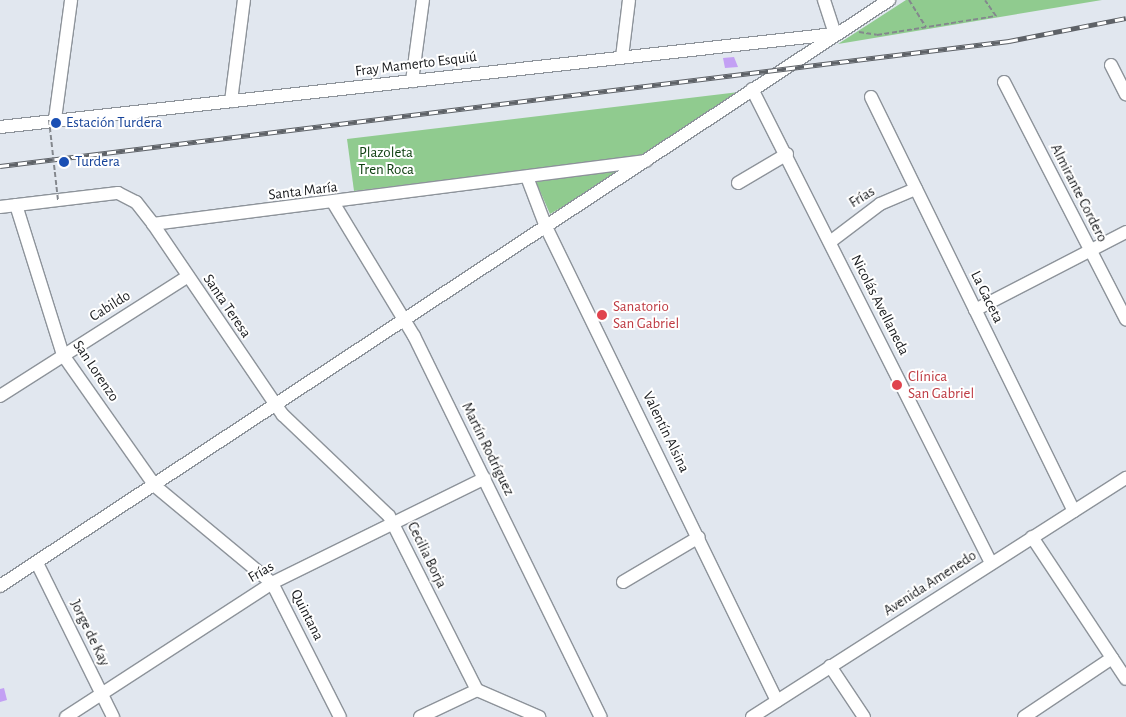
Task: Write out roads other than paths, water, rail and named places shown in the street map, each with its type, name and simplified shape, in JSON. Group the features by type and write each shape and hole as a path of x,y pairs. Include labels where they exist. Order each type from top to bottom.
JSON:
{"street":[{"path":"52,119 71,0"},
{"path":"232,101 244,0"},
{"path":"412,81 423,0"},
{"path":"622,57 629,0"},
{"path":"824,0 835,34"},
{"path":"0,586 651,160 752,89 889,0"},
{"name":"Fray Mamerto Esquiú","path":"0,127 52,119 232,101 835,34"},
{"path":"1111,65 1126,94"},
{"name":"Almirante Cordero","path":"1004,82 1126,319"},
{"name":"Nicolás Avellaneda","path":"752,89 991,563"},
{"name":"La Gaceta","path":"871,97 1074,511"},
{"path":"738,183 786,154"},
{"name":"Santa María","path":"153,224 334,204 651,160"},
{"name":"Valentín Alsina","path":"527,178 546,228 699,537 777,701"},
{"name":"Frías","path":"830,242 880,204 916,189"},
{"path":"0,207 124,194 153,224"},
{"name":"Martín Rodríguez","path":"334,204 406,320 601,717"},
{"name":"San Lorenzo","path":"16,205 63,355 155,486"},
{"name":"Santa Teresa","path":"153,224 275,406"},
{"path":"975,310 1126,232"},
{"name":"Cabildo","path":"0,396 187,277"},
{"name":"Cecilia Borja","path":"275,406 393,522 476,690"},
{"name":"Frías","path":"66,717 272,584 484,478"},
{"name":"Avenida Amenedo","path":"757,716 830,666 1126,478"},
{"name":"Quintana","path":"155,486 272,584 340,717"},
{"path":"623,582 699,537"},
{"path":"1032,537 1126,679"},
{"name":"Jorge de Kay","path":"37,563 113,717"},
{"path":"1024,717 1112,658"},
{"path":"830,666 864,717"},
{"path":"420,717 476,690 539,717"}],"railway":[{"path":"0,166 1009,41 1126,18"}],"place":[{"name":"Estación Turdera","path":"56,123"},
{"name":"Turdera","path":"64,162"},
{"name":"Sanatorio San Gabriel","path":"602,315"},
{"name":"Clínica San Gabriel","path":"897,385"}],"park label":[{"name":"Plazoleta Tren Roca","path":"386,160"}]}
